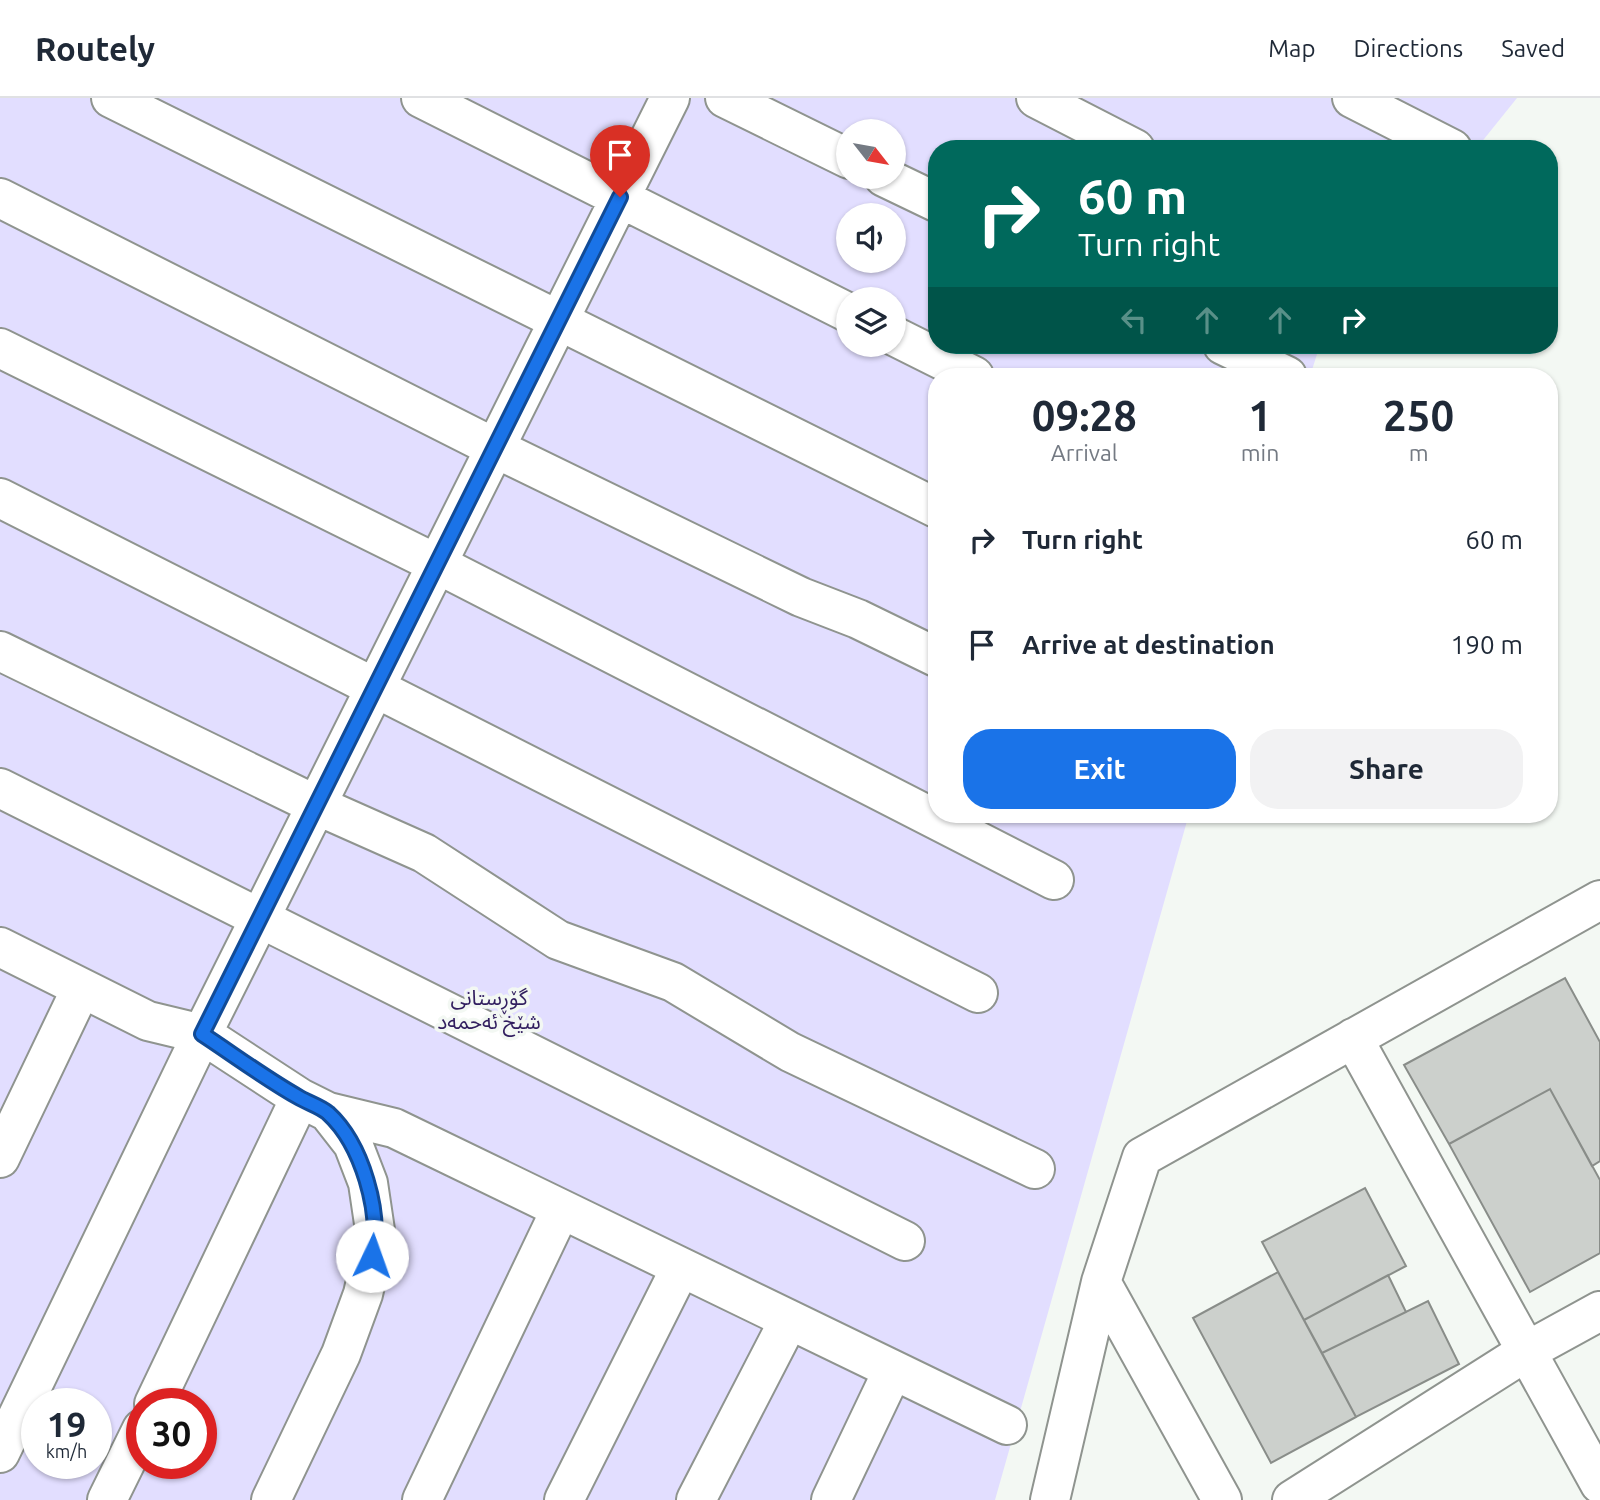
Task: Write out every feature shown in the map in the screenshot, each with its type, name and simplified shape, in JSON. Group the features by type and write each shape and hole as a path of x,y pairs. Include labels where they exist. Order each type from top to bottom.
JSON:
{"street":[{"path":"111,98 928,504"},
{"path":"421,98 836,306"},
{"path":"0,1453 202,1034 670,98"},
{"path":"725,98 836,153"},
{"path":"1036,98 1118,140"},
{"path":"1352,98 1434,140"},
{"path":"906,188 928,198"},
{"path":"0,198 495,447 801,597 858,619 928,653"},
{"path":"906,342 928,353"},
{"path":"0,348 437,564 928,815"},
{"path":"930,354 958,368"},
{"path":"1242,354 1270,368"},
{"path":"0,498 978,993"},
{"path":"0,650 316,805 424,853 558,940 673,982 790,1052 1035,1169"},
{"path":"0,788 905,1241"},
{"path":"943,823 1054,880"},
{"path":"1050,1500 1101,1282 1142,1157 1600,900"},
{"path":"0,947 148,1021 202,1034 314,1105 352,1144 368,1183 376,1237 363,1294 341,1354 271,1500"},
{"path":"0,1158 81,989"},
{"path":"1353,1038 1600,1484"},
{"path":"314,1105 394,1128 1007,1425"},
{"path":"163,1388 314,1105"},
{"path":"422,1500 561,1209"},
{"path":"564,1500 681,1267"},
{"path":"1101,1282 1222,1500"},
{"path":"1292,1500 1527,1351 1600,1311"},
{"path":"696,1500 789,1320"},
{"path":"831,1500 893,1370"},
{"path":"107,1500 126,1461"}],"green space":[{"name":"گۆڕستانی شێخ ئەحمەد","path":"0,98 1517,98 1483,140 928,140 928,354 1317,354 1313,368 928,368 928,823 1186,823 995,1500 0,1500"}],"building":[{"path":"1565,978 1600,1042 1600,1161 1592,1166 1550,1089 1449,1144 1404,1065"},
{"path":"1550,1089 1600,1180 1600,1253 1530,1292 1449,1144"},
{"path":"1365,1188 1406,1266 1304,1320 1262,1242"},
{"path":"1278,1272 1356,1417 1271,1463 1193,1318"},
{"path":"1388,1275 1406,1312 1322,1353 1304,1320"},
{"path":"1428,1301 1459,1364 1356,1417 1322,1353"}],"route":[{"path":"372,1256 376,1237 368,1183 352,1144 328,1112 300,1098 202,1034 620,197"}]}
